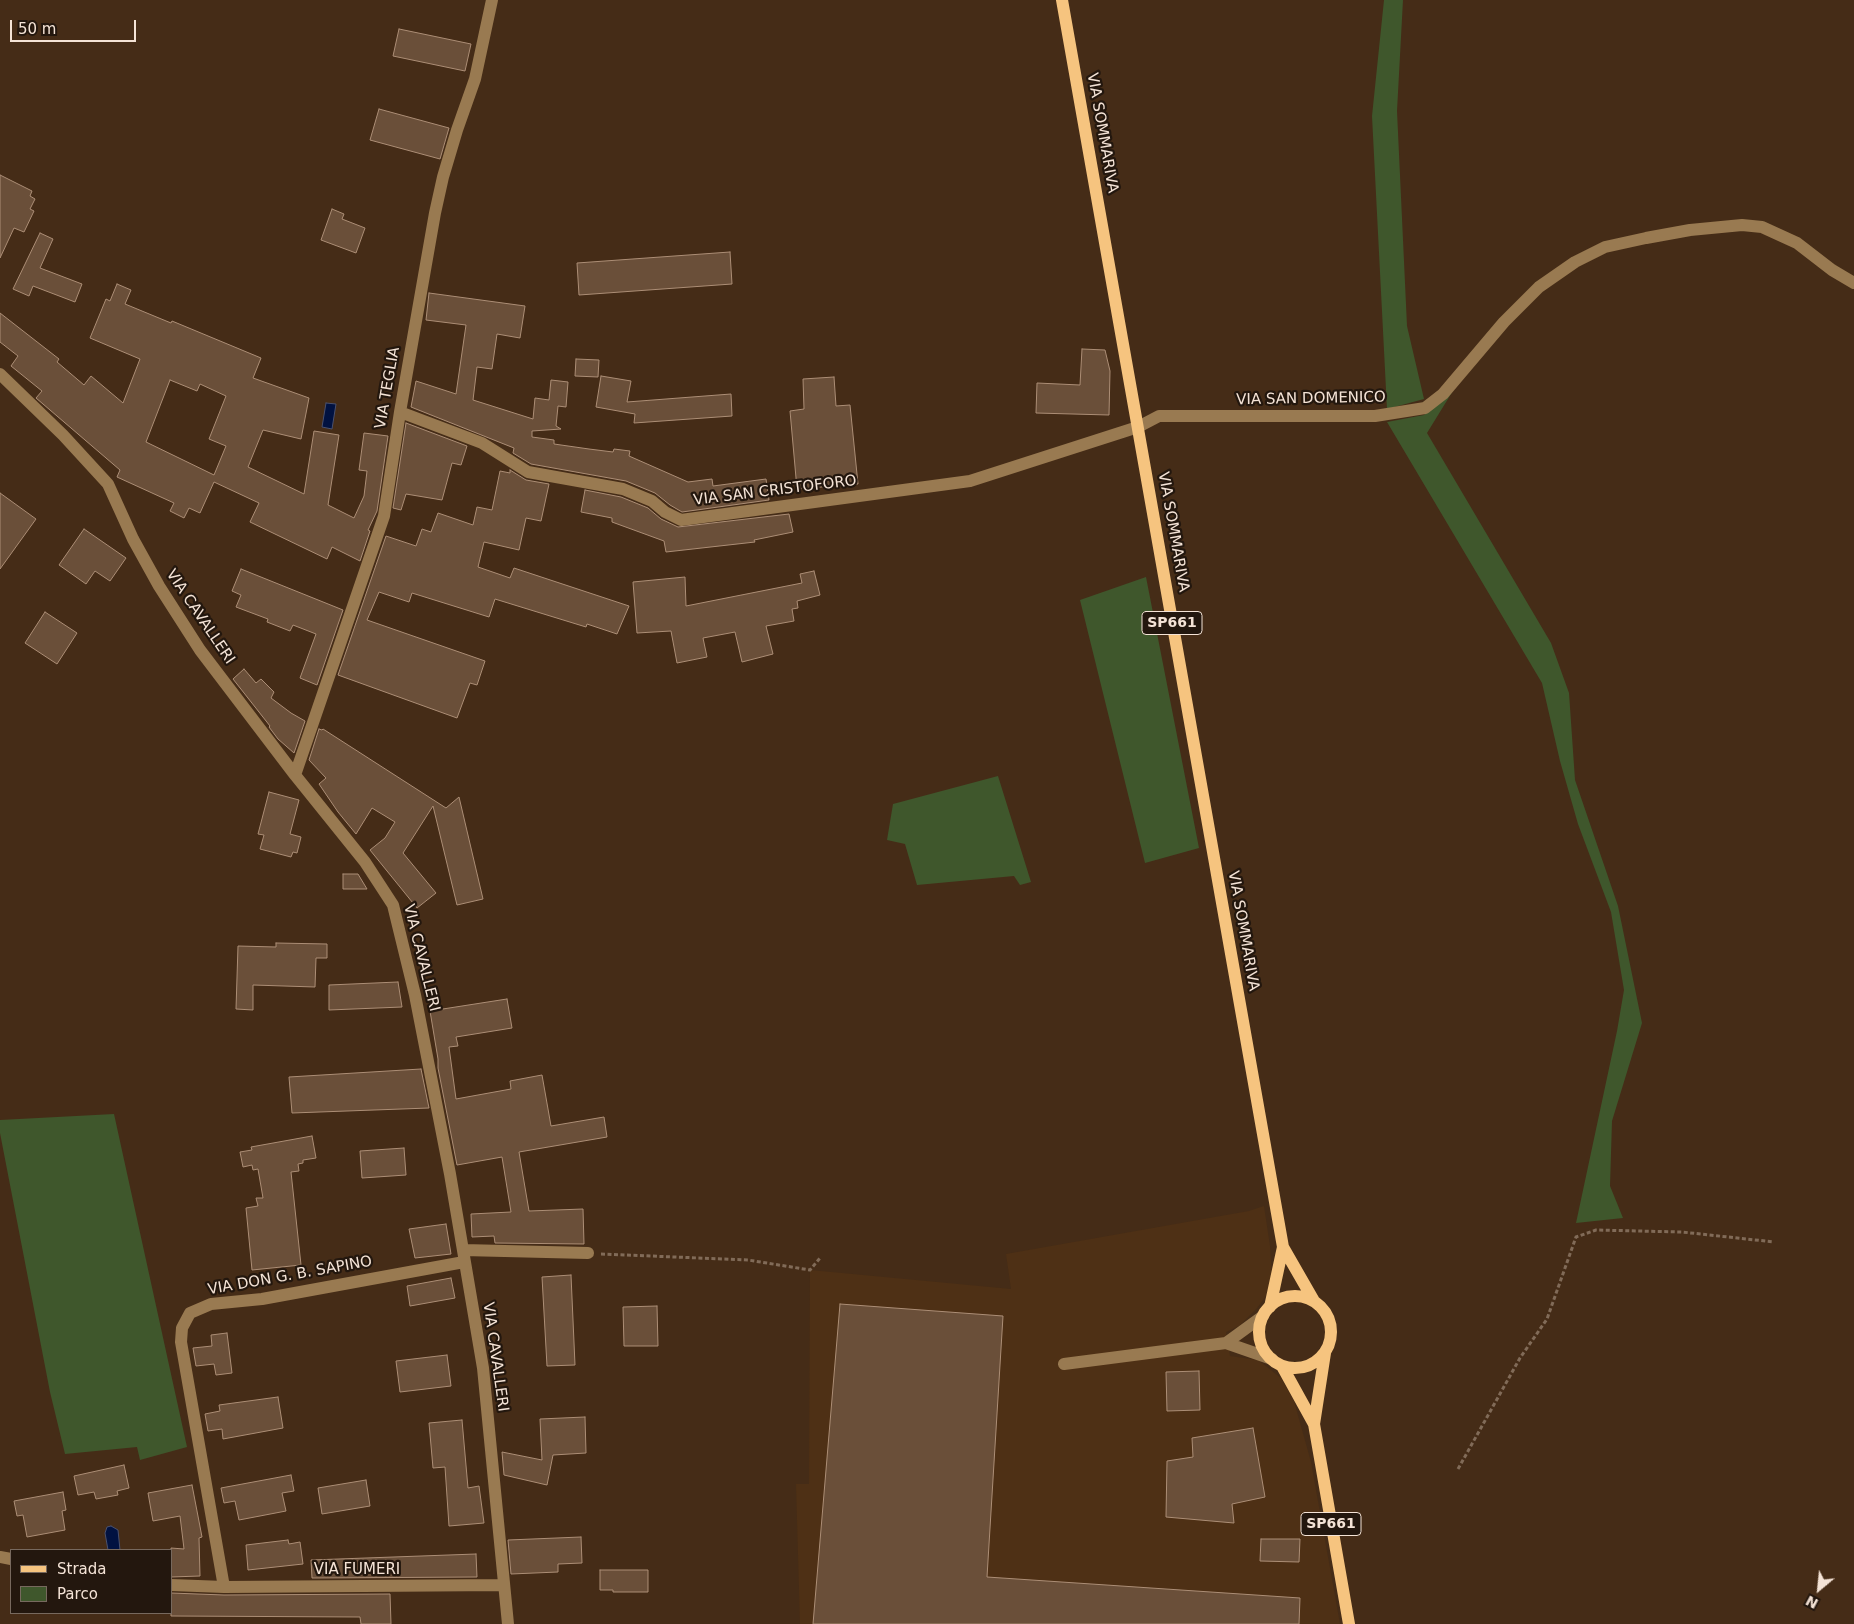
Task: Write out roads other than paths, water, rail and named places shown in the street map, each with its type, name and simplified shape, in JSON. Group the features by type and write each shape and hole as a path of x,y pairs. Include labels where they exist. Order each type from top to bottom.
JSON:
{"main road":[{"name":"VIA SOMMARIVA","path":"1062,0 1283,1247 1314,1301"},
{"name":"VIA SOMMARIVA","path":"1267,1311 1283,1247"},
{"path":"1291,1296 1303,1297 1314,1301 1323,1309 1329,1319 1330,1342 1324,1353 1316,1361 1306,1366 1294,1368 1277,1362 1264,1350 1260,1339 1260,1327 1267,1311 1280,1300 1291,1296"},
{"name":"SP661","path":"1324,1353 1314,1424 1349,1624"},
{"name":"SP661","path":"1277,1362 1314,1424"}],"street":[{"name":"VIA TEGLIA","path":"295,775 384,516 400,412 443,177 475,80 492,0"},
{"name":"VIA SAN DOMENICO","path":"1138,427 1159,416 1375,416 1425,408 1443,394 1504,322 1539,288 1575,262 1605,247 1646,238 1690,230 1742,225 1762,228 1797,242 1832,270 1854,283"},
{"name":"VIA CAVALLERI","path":"0,375 63,435 108,484 133,539 159,586 200,650 295,775 365,862 393,905 415,995 483,1368 504,1585"},
{"name":"VIA SAN CRISTOFORO","path":"400,412 482,443 528,472 623,489 652,501 665,512 681,520 970,481 1138,427"},
{"path":"464,1256 588,1253"},
{"name":"VIA DON G. B. SAPINO","path":"224,1587 181,1342 182,1328 190,1313 212,1304 262,1299 464,1256"},
{"path":"1226,1343 1267,1311"},
{"path":"1064,1364 1226,1343 1277,1362"},
{"name":"VIA FUMERI","path":"172,1585 224,1587 504,1585"},
{"path":"504,1585 508,1624"}]}
